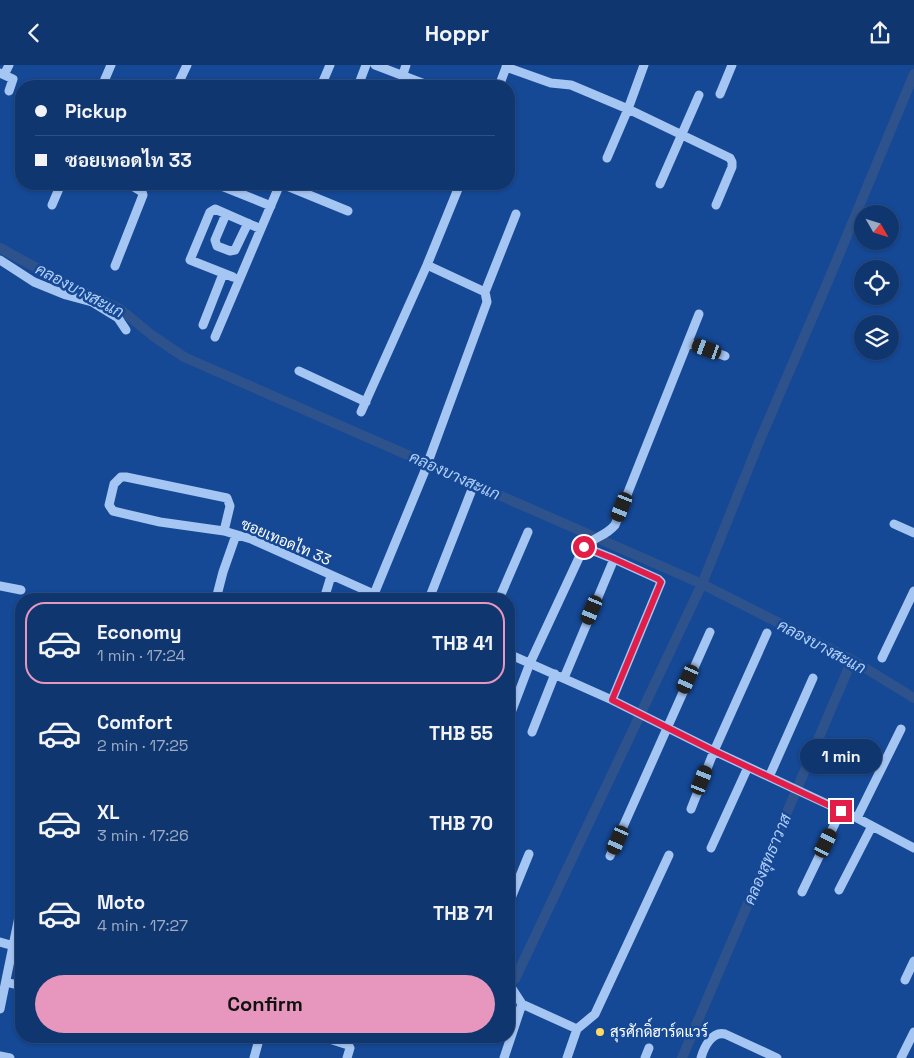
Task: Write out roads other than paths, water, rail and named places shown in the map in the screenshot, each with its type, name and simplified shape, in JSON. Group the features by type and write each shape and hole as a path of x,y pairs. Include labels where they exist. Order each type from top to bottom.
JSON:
{"street":[{"path":"8,65 2,74 13,79 9,91"},
{"path":"105,80 111,65"},
{"path":"180,80 187,65"},
{"path":"324,80 330,65"},
{"path":"360,80 366,65"},
{"path":"375,65 415,80"},
{"path":"401,80 406,65"},
{"path":"607,158 644,65"},
{"path":"720,94 732,65"},
{"path":"501,80 507,66 551,83 571,85 628,109 732,160 732,167 716,205"},
{"path":"660,185 699,95"},
{"path":"52,205 58,190"},
{"path":"116,266 143,195 139,190"},
{"path":"231,190 271,206"},
{"path":"215,337 278,190"},
{"path":"296,190 348,211"},
{"path":"361,412 427,265 458,190"},
{"path":"232,277 191,262 190,259 210,212 215,209 261,229"},
{"path":"226,214 215,240 217,246 230,251 235,250 248,223"},
{"path":"374,593 424,473 487,302 485,292 516,214"},
{"path":"0,260 34,282 66,295 92,302 118,318 126,330"},
{"path":"427,265 485,292"},
{"path":"203,325 223,274"},
{"path":"515,702 530,663 586,545 608,533 615,525 700,314"},
{"path":"689,343 725,356"},
{"path":"299,371 366,402"},
{"name":"ซอยเทอดไท 33","path":"224,531 230,506 228,498 126,477 121,477 114,484 109,505 113,511 160,522 224,531 250,539 367,593"},
{"path":"431,593 471,492"},
{"path":"894,524 914,533"},
{"path":"502,593 528,532"},
{"path":"218,593 236,535"},
{"path":"586,545 661,582 612,700"},
{"path":"532,732 614,559"},
{"path":"326,593 331,576"},
{"path":"0,587 21,590"},
{"path":"882,658 914,591"},
{"path":"610,856 710,632"},
{"path":"691,809 714,751 767,633"},
{"path":"515,657 612,700 714,751 858,818 914,848"},
{"path":"769,777 813,678"},
{"path":"858,818 901,729"},
{"path":"711,848 748,767"},
{"path":"802,892 841,811"},
{"path":"839,890 872,826"},
{"path":"515,888 529,854"},
{"path":"567,1058 577,1029 595,1014 669,855"},
{"path":"0,942 15,946"},
{"path":"0,1009 15,953"},
{"path":"905,980 914,961"},
{"path":"6,982 15,984"},
{"path":"515,993 522,1004 577,1029"},
{"path":"515,1025 522,1004"},
{"path":"901,1058 914,1032"},
{"path":"702,1058 712,1036 720,1033 777,1058"},
{"path":"254,1058 258,1043"},
{"path":"342,1043 348,1045 350,1048 347,1058"},
{"path":"504,1058 509,1043"},
{"path":"645,1058 649,1048"},
{"path":"0,1056 10,1058"}],"waterway":[{"path":"515,979 702,584 759,442 914,74"},
{"name":"คลองบางสะแก","path":"0,248 57,279 120,309 153,336 184,357 702,584 852,660 914,698"},
{"name":"คลองสุทธาวาส","path":"682,1058 852,660"}],"place":[{"name":"สุรศักดิ์ฮาร์ดแวร์","path":"600,1032"}]}
